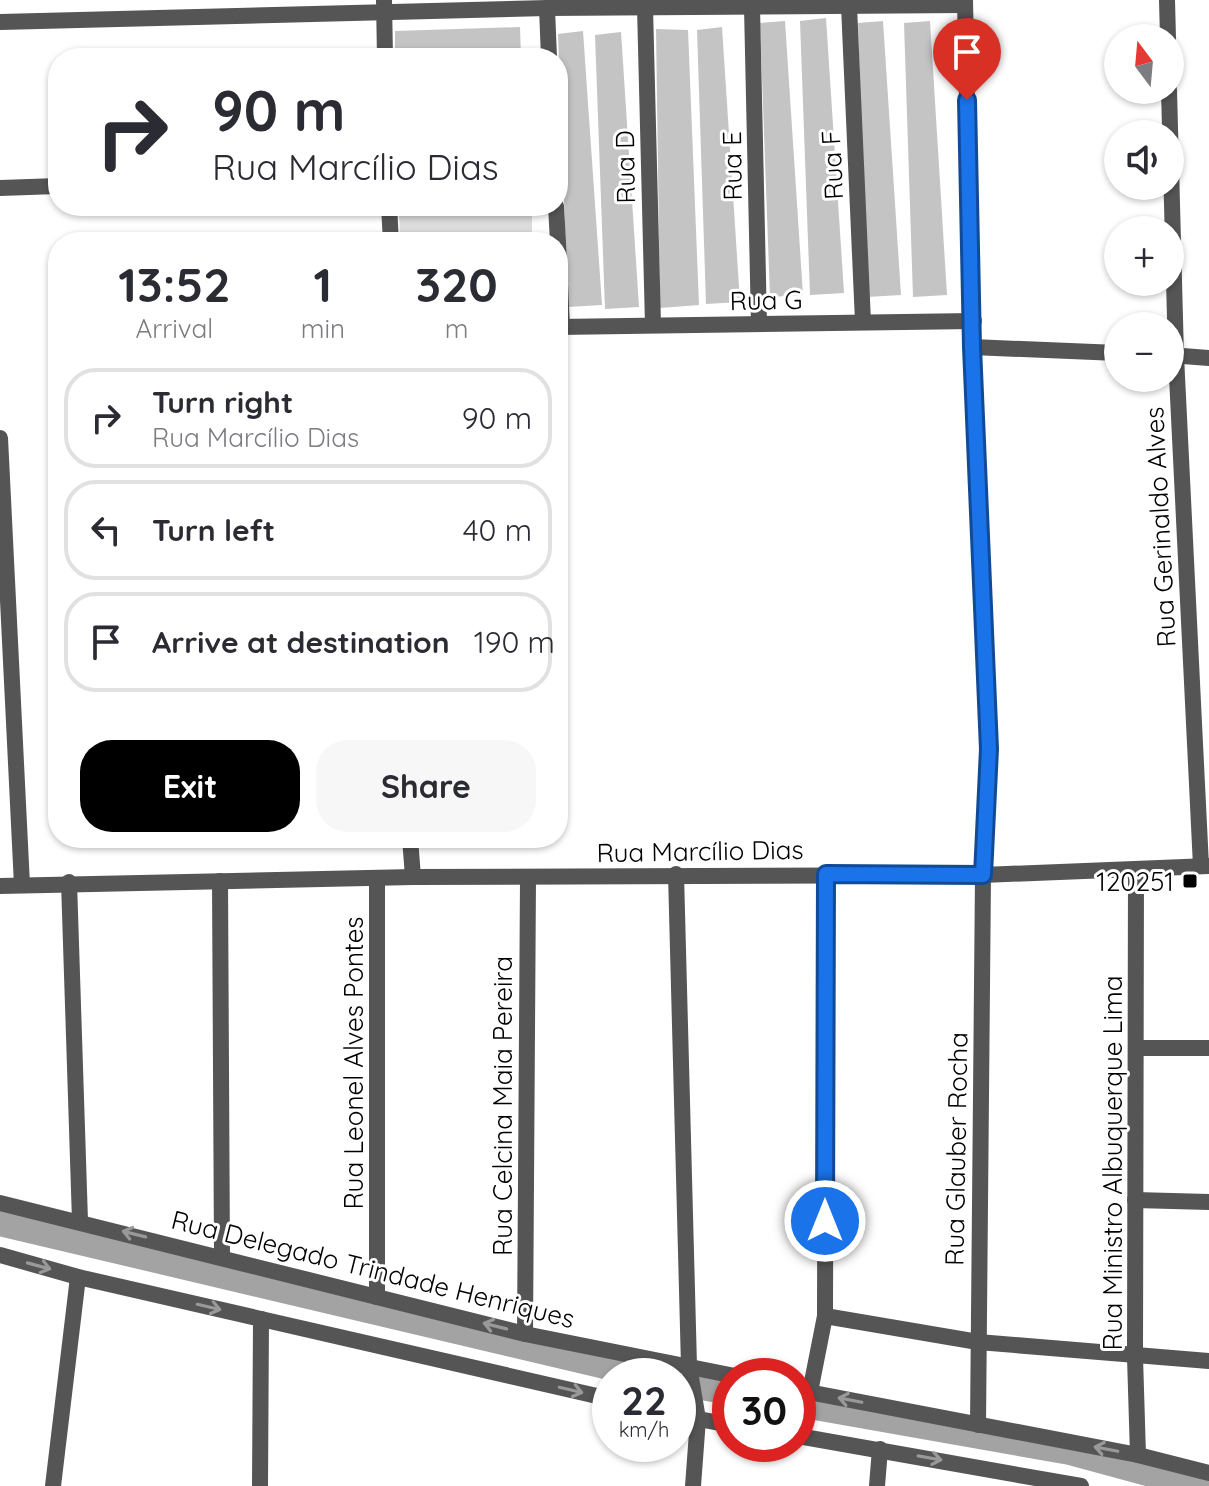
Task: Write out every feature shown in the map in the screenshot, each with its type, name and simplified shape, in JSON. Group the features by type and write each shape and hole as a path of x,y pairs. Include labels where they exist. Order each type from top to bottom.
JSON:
{"street":[{"path":"1167,0 1168,24"},
{"path":"0,22 385,7 752,7 965,2"},
{"name":"Rua Glauber Rocha","path":"965,2 974,321 972,347 989,749 983,875 978,1425"},
{"name":"Rua F","path":"849,6 863,322"},
{"path":"385,7 385,48"},
{"name":"Rua D","path":"645,7 653,325"},
{"name":"Rua E","path":"752,7 759,324"},
{"path":"547,8 549,48"},
{"name":"Rua Gerinaldo Alves","path":"1169,104 1172,312"},
{"path":"0,188 48,186"},
{"name":"Rua G","path":"568,327 974,321"},
{"path":"972,347 1104,352"},
{"path":"1184,357 1209,358"},
{"name":"Rua Gerinaldo Alves","path":"1175,392 1205,866"},
{"path":"0,438 22,885"},
{"path":"411,848 413,877"},
{"name":"Rua Marcílio Dias","path":"0,886 69,882 413,877 528,879 676,874 983,875 1136,872 1205,866"},
{"name":"Rua Ministro Albuquerque Lima","path":"1136,872 1135,1357 1138,1455"},
{"path":"676,874 690,1358"},
{"path":"813,1358 825,1316 826,874"},
{"name":"Rua Leonel Alves Pontes","path":"377,878 377,1297"},
{"name":"Rua Celcina Maia Pereira","path":"525,1334 528,879"},
{"path":"220,881 222,1256"},
{"path":"69,882 80,1221"},
{"path":"1138,1048 1209,1048"},
{"path":"1135,1200 1209,1202"},
{"name":"Rua Delegado Trindade Henriques","path":"0,1203 629,1358"},
{"path":"0,1255 78,1277 592,1395"},
{"path":"53,1486 78,1277"},
{"path":"825,1316 978,1342 1209,1361"},
{"path":"260,1486 261,1319"},
{"path":"816,1393 1138,1455 1209,1473"},
{"path":"696,1411 712,1418"},
{"path":"816,1439 1081,1486"},
{"path":"877,1486 880,1449"},
{"path":"693,1486 694,1462"}],"shaded area":[{"path":"399,216 532,216 532,232 400,232"}],"building":[{"path":"826,18 844,293 810,295 800,21"},
{"path":"785,21 803,295 770,297 760,23"},
{"path":"883,21 901,295 867,297 858,23"},
{"path":"930,21 947,295 913,297 904,23"},
{"path":"520,27 521,48 395,48 395,31"},
{"path":"722,27 740,302 706,304 697,30"},
{"path":"656,29 688,30 699,305 660,308"},
{"path":"583,31 602,305 568,307 568,232 565,232 565,216 568,216 568,48 559,48 558,34"},
{"path":"621,32 639,307 605,309 595,35"}],"waterway":[{"path":"0,1222 592,1362"},
{"path":"696,1385 712,1388"},
{"path":"816,1406 1070,1451 1199,1486"}],"place":[{"name":"120251","path":"1190,881"}],"route":[{"path":"825,1221 826,874 983,875 989,749 972,347 974,321 967,100"}]}
